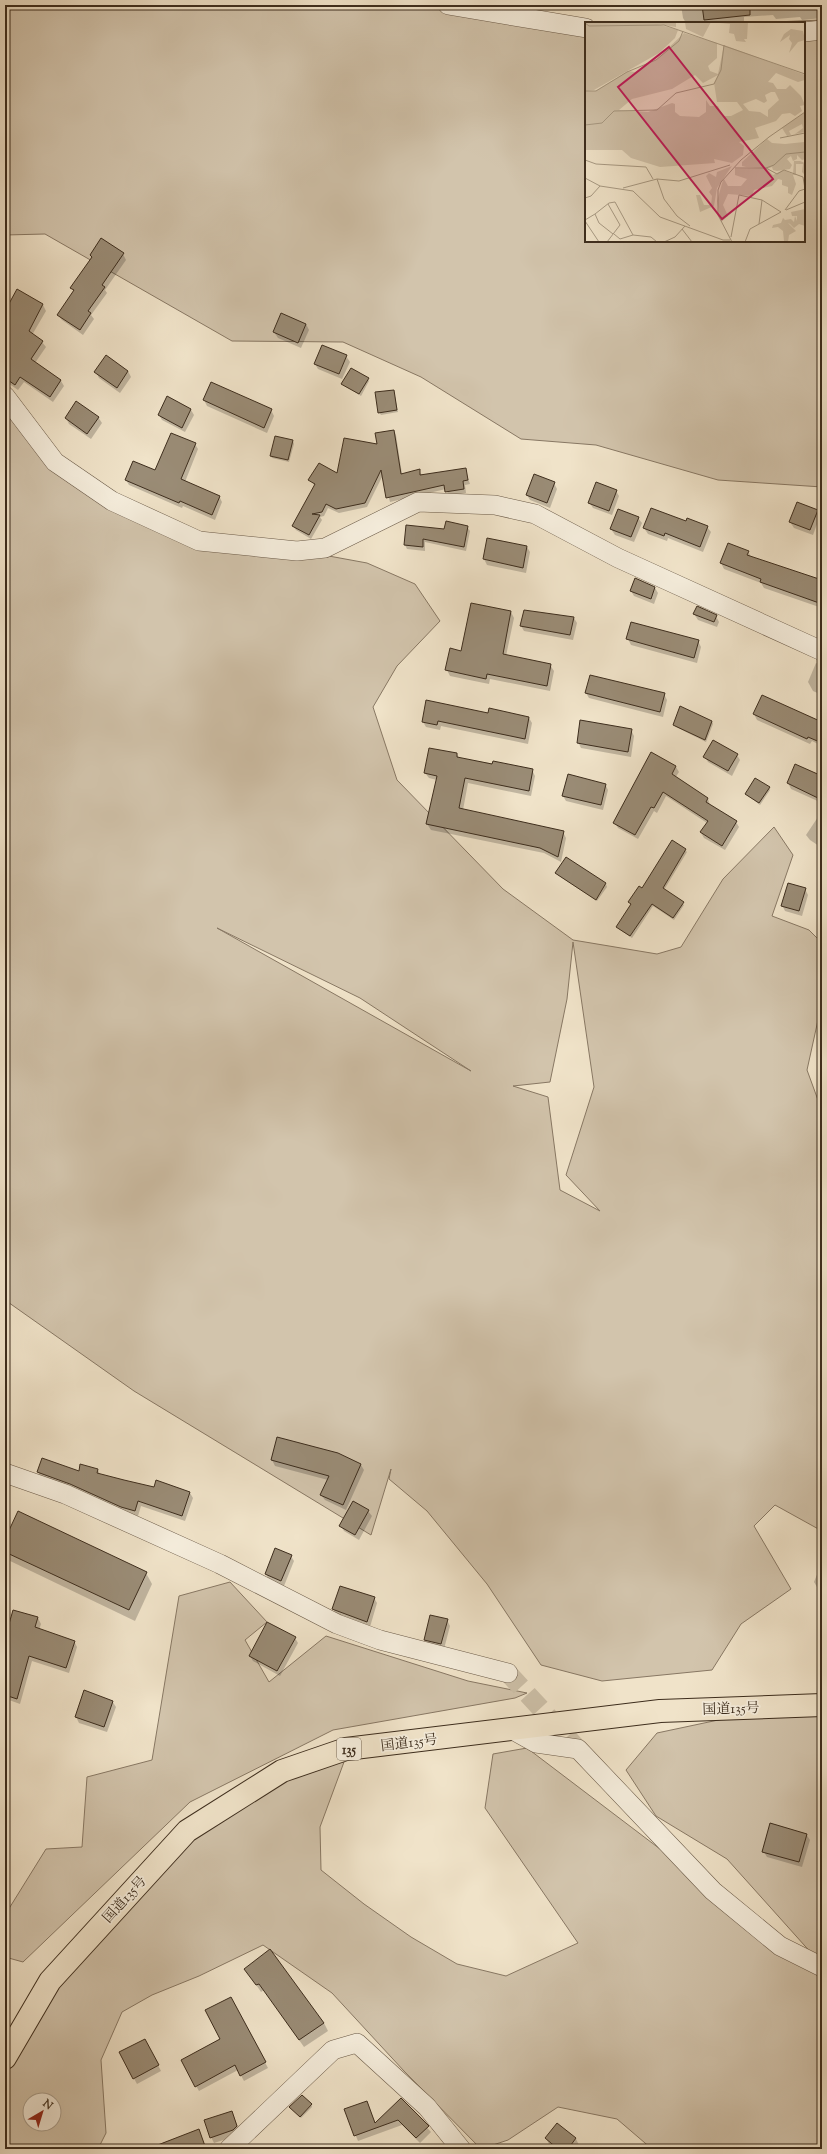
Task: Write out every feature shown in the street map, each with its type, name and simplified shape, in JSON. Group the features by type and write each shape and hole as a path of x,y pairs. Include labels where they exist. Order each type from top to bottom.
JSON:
{"highway":[{"name":"国道135号","path":"5,2058 50,1981 187,1831 282,1771 346,1749 660,1711 822,1705"}],"street":[{"path":"448,5 585,28"},
{"path":"805,32 822,30"},
{"path":"5,396 55,462 112,501 199,541 297,551 325,548 418,502 495,505 535,514 618,558 822,651"},
{"path":"5,1473 65,1494 213,1561 336,1624 380,1640 508,1673"},
{"path":"511,1729 536,1743 578,1749 713,1891 780,1946 822,1967"},
{"path":"229,2149 333,2050 357,2043 427,2107 461,2149"}],"shaded area":[{"path":"5,5 412,5 585,27 585,242 805,242 805,22 775,22 822,20 822,487 718,480 596,445 521,439 421,377 343,342 232,341 45,234 5,235"},
{"path":"5,414 55,462 165,526 367,563 415,584 440,621 397,666 373,707 397,780 503,889 573,940 657,954 681,947 723,879 774,827 793,855 772,916 809,930 822,943 822,1015 818,1020 807,1070 822,1111 822,1531 775,1505 754,1526 791,1589 741,1624 712,1670 602,1681 541,1665 487,1584 427,1511 389,1479 391,1469 371,1535 134,1391 5,1300","holes":["217,928 360,998 471,1071","573,942 594,1087 566,1175 600,1211 560,1190 548,1097 513,1086 550,1082 567,999"]},
{"path":"230,1582 267,1622 245,1640 269,1682 326,1636 468,1681 527,1693 515,1698 333,1730 190,1802 23,1962 5,1957 5,1915 46,1849 82,1847 87,1777 152,1760 179,1596"},
{"path":"822,1698 822,1965 727,1859 656,1816 626,1770 657,1733"},
{"path":"527,1748 822,1972 822,2149 652,2149 617,2119 558,2107 508,2140 481,2149 404,2071 332,1993 263,1945 199,1976 152,1995 122,2012 101,2060 106,2133 98,2149 5,2149 5,2072 95,1931 171,1848 318,1759 344,1762 320,1827 321,1870 364,1904 411,1937 457,1964 506,1976 578,1943 485,1808 493,1754"}],"building":[{"path":"702,5 750,5 750,15 704,20"},
{"path":"101,238 124,253 102,285 105,287 88,311 91,313 80,330 57,315 74,290 70,288 92,257 90,255"},
{"path":"17,289 43,304 29,331 43,341 31,359 61,380 50,397 20,377 15,385 5,378 5,311"},
{"path":"281,313 306,324 298,343 273,332"},
{"path":"322,345 347,355 339,374 314,364"},
{"path":"106,355 128,371 117,388 94,372"},
{"path":"351,368 369,378 359,394 341,384"},
{"path":"211,382 272,409 264,428 203,400"},
{"path":"394,390 397,410 378,413 375,392"},
{"path":"167,396 191,409 182,428 158,415"},
{"path":"76,401 99,417 87,434 65,418"},
{"path":"394,430 401,474 420,469 420,475 466,468 468,480 463,481 464,489 445,492 444,485 386,498 381,470 365,503 336,509 326,504 322,512 312,514 320,515 309,535 292,526 315,484 308,480 319,463 337,473 344,438 377,444 375,433"},
{"path":"171,433 196,443 181,479 220,496 212,515 125,480 133,461 155,470"},
{"path":"275,436 293,440 288,460 270,456"},
{"path":"534,474 555,482 547,503 526,495"},
{"path":"596,482 617,490 609,511 588,503"},
{"path":"797,502 818,510 810,530 789,522"},
{"path":"651,508 686,521 687,518 708,526 700,547 665,533 664,536 643,528"},
{"path":"618,509 639,517 631,537 610,529"},
{"path":"446,521 468,526 464,547 423,539 423,547 404,545 406,525 444,529"},
{"path":"487,538 527,546 523,568 483,559"},
{"path":"728,543 749,551 747,555 822,580 822,604 760,582 761,579 720,563"},
{"path":"635,578 655,587 651,599 630,591"},
{"path":"471,603 511,611 503,654 551,664 547,686 487,674 486,679 445,670 450,648 461,651"},
{"path":"697,606 717,615 714,622 693,614"},
{"path":"524,610 574,617 570,635 520,626"},
{"path":"631,622 699,640 694,658 626,639"},
{"path":"590,675 665,693 660,712 585,693"},
{"path":"762,695 822,722 822,743 808,737 807,739 753,714"},
{"path":"426,700 488,713 489,708 529,717 525,739 438,721 437,725 422,722"},
{"path":"680,706 712,721 705,740 673,725"},
{"path":"580,720 632,729 628,752 577,743"},
{"path":"713,740 738,754 728,771 703,757"},
{"path":"429,748 457,753 457,757 492,764 493,761 533,769 529,791 465,778 459,808 564,831 558,857 540,848 426,824 437,776 424,773"},
{"path":"651,752 676,766 672,774 708,798 706,802 737,821 722,846 700,832 708,821 663,792 654,808 651,807 635,835 613,823"},
{"path":"795,764 822,776 822,800 787,783"},
{"path":"568,774 606,784 601,805 562,796"},
{"path":"755,778 770,787 759,803 745,794"},
{"path":"672,840 686,849 663,888 684,902 673,918 652,904 630,936 616,927 631,904 628,902 639,886 642,888"},
{"path":"566,857 606,883 596,900 555,873"},
{"path":"788,883 806,888 799,911 781,906"},
{"path":"277,1437 338,1453 361,1464 343,1505 320,1495 329,1476 271,1460"},
{"path":"42,1458 79,1471 80,1464 98,1469 97,1473 124,1480 154,1487 156,1480 190,1492 182,1516 138,1501 135,1511 121,1507 70,1484 37,1472"},
{"path":"353,1501 369,1510 355,1535 339,1526"},
{"path":"18,1511 147,1572 129,1610 5,1552 5,1539"},
{"path":"275,1548 292,1555 281,1581 265,1574"},
{"path":"340,1586 375,1597 367,1622 332,1609"},
{"path":"13,1610 38,1617 35,1627 75,1641 66,1668 29,1656 17,1699 5,1695 5,1638"},
{"path":"430,1615 448,1619 441,1644 424,1640"},
{"path":"267,1622 296,1637 277,1671 249,1656"},
{"path":"84,1690 113,1701 104,1727 75,1717"},
{"path":"770,1823 807,1834 799,1862 762,1852"},
{"path":"270,1949 324,2023 299,2040 259,1984 256,1985 244,1969"},
{"path":"231,1997 266,2062 240,2076 235,2065 195,2087 181,2060 220,2039 205,2010"},
{"path":"145,2039 159,2065 133,2079 119,2052"},
{"path":"302,2095 312,2104 300,2117 289,2107"},
{"path":"401,2098 429,2126 416,2138 398,2120 354,2136 344,2109 367,2101 375,2123"},
{"path":"232,2111 237,2126 233,2130 210,2138 204,2120"},
{"path":"557,2123 576,2138 568,2149 558,2149 545,2138"},
{"path":"199,2129 206,2149 150,2149 150,2148"}],"tunnel":[{"path":"508,1673 578,1749"}]}
